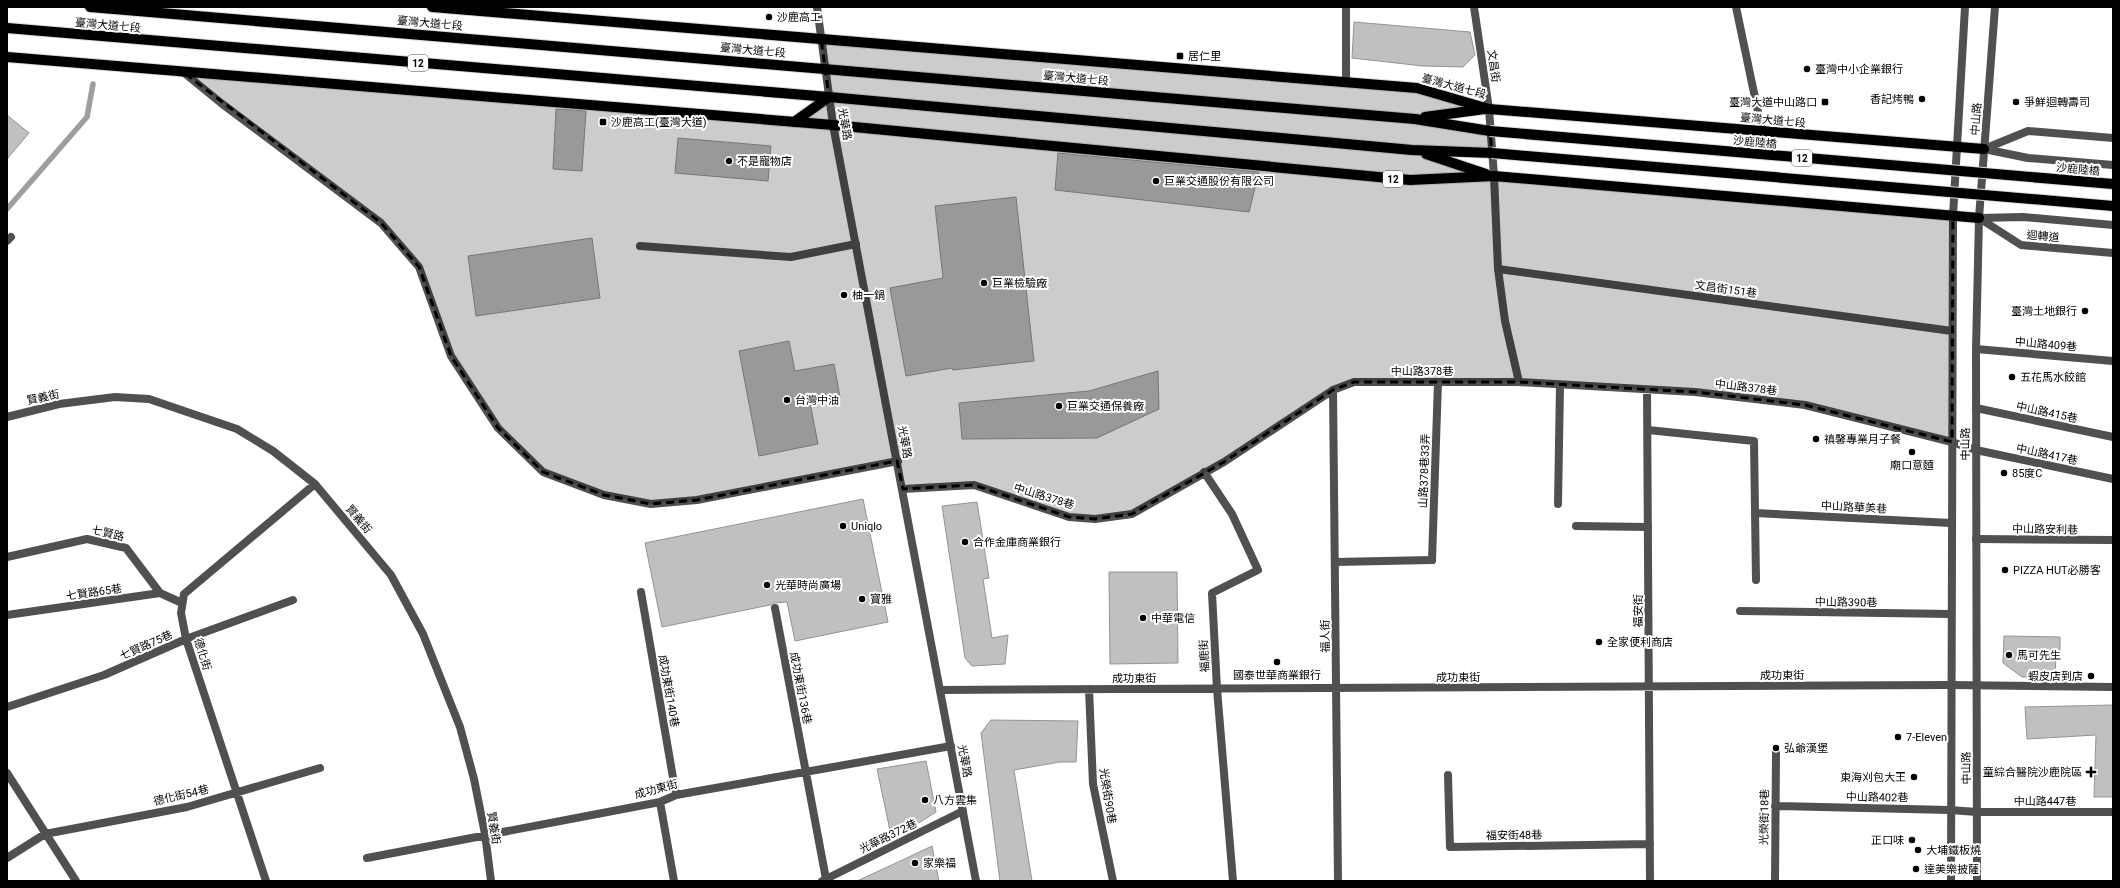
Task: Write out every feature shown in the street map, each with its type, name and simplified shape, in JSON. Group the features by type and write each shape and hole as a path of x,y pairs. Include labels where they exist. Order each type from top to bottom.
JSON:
{"main road":[{"name":"臺灣大道七段","path":"90,7 826,68 1414,119 1490,131"},
{"name":"臺灣大道七段","path":"432,7 1417,88 1489,109 1984,149"},
{"name":"臺灣大道七段","path":"7,28 830,97 1412,150 1492,153"},
{"name":"臺灣大道七段","path":"7,57 794,122 1410,180 1494,176 1980,218"},
{"path":"794,122 830,97"},
{"name":"臺灣大道七段","path":"1414,119 1489,109"},
{"name":"沙鹿陸橋","path":"1490,131 2113,184"},
{"name":"臺灣大道七段","path":"1412,150 1494,176"},
{"name":"12","path":"1492,153 2113,206"}],"street":[{"name":"光華路","path":"817,7 834,126 976,881"},
{"path":"1346,7 1346,82"},
{"name":"文昌街","path":"1474,7 1489,109 1494,176 1498,270 1506,321 1519,382"},
{"path":"1736,7 1762,131"},
{"name":"中山路","path":"1951,881 1950,810 1952,685 1951,523 1953,216 1955,147 1965,7"},
{"name":"中山路","path":"1977,881 1976,349 1980,218 1995,7"},
{"path":"183,72 221,103 381,223 419,267 452,356 498,428 542,472 604,495 651,504 697,500 898,461"},
{"path":"1984,149 2028,131 2113,138"},
{"path":"1984,149 2028,158 2113,165"},
{"path":"1980,218 2023,217 2113,225"},
{"name":"迴轉道","path":"1980,218 2021,245 2113,253"},
{"path":"640,246 791,257 856,244"},
{"name":"文昌街151巷","path":"1498,270 1952,331"},
{"name":"中山路409巷","path":"1976,349 2113,361"},
{"name":"中山路378巷","path":"903,489 974,485 1069,517 1096,519 1132,514 1224,462 1333,390 1354,382 1519,382 1695,392 1805,405 1952,442 1976,450"},
{"name":"山路378巷33弄","path":"1335,562 1432,560 1438,382"},
{"path":"1558,504 1560,384"},
{"name":"福人街","path":"1333,390 1338,881"},
{"name":"福安街","path":"1647,390 1650,881"},
{"name":"賢義街","path":"7,417 59,404 115,396 149,399 237,429 273,451 314,484 391,575 423,634 460,727 474,779 485,834 491,881"},
{"name":"中山路415巷","path":"1976,408 2113,437"},
{"path":"1648,430 1754,441 1756,580"},
{"name":"中山路417巷","path":"1976,450 2113,479"},
{"name":"福鹿街","path":"1204,472 1232,514 1258,570 1212,593 1217,689 1233,881"},
{"path":"160,593 182,603 184,594 314,484"},
{"name":"中山路華美巷","path":"1755,513 1951,523"},
{"path":"1576,526 1648,528"},
{"name":"七賢路","path":"7,557 87,539 126,548 160,593"},
{"name":"中山路安利巷","path":"1976,539 2113,540"},
{"name":"成功東街140巷","path":"641,592 676,794"},
{"name":"七賢路65巷","path":"7,615 160,593"},
{"name":"七賢路75巷","path":"7,708 104,675 186,639 293,600"},
{"name":"德化街","path":"182,603 181,613 186,639 266,881"},
{"name":"成功東街136巷","path":"775,608 806,772 824,880"},
{"name":"中山路390巷","path":"1740,611 1952,614"},
{"name":"成功東街","path":"940,690 1952,685 2113,687"},
{"name":"光榮街90巷","path":"1089,689 1093,784 1113,881"},
{"name":"成功東街","path":"367,858 485,834 660,802 676,794 951,746"},
{"name":"光榮街18巷","path":"1775,881 1776,753"},
{"name":"德化街54巷","path":"45,834 187,807 320,768"},
{"path":"7,773 76,881"},
{"name":"福安街48巷","path":"1448,775 1450,847 1650,844"},
{"path":"660,802 674,881"},
{"name":"中山路402巷","path":"1775,806 1978,812"},
{"name":"光華路372巷","path":"824,880 963,810"},
{"name":"中山路447巷","path":"1978,812 2113,812"},
{"path":"7,858 45,834"}],"highlighted area":[{"path":"821,39 1417,88 1489,109 1429,117 1429,121 1490,131 1492,153 1433,151 1432,156 1494,176 1953,216 1952,442 1805,405 1695,392 1519,382 1354,382 1333,390 1224,462 1132,514 1095,519 1069,517 974,485 903,489 897,461 697,500 651,504 604,495 543,472 498,428 451,356 419,267 381,223 183,72 794,122 829,97"}],"building":[{"path":"1354,22 1470,32 1475,55 1463,67 1423,66 1352,58"},
{"path":"556,109 586,111 582,171 553,169"},
{"path":"7,115 29,133 7,159"},
{"path":"678,138 771,146 768,181 675,173"},
{"name":"巨業交通股份有限公司","path":"1058,153 1259,172 1249,212 1055,190"},
{"name":"巨業檢驗廠","path":"1016,197 1034,361 953,370 952,368 906,376 890,288 943,278 935,206"},
{"path":"592,238 600,298 476,316 468,256"},
{"name":"台灣中油","path":"789,341 795,371 834,364 840,397 810,403 818,444 759,456 739,351"},
{"name":"巨業交通保養廠","path":"1158,371 1159,409 1097,438 962,439 959,403 1089,391"},
{"name":"光華時尚廣場","path":"863,499 888,622 795,641 787,602 774,603 662,627 645,543"},
{"path":"977,502 989,578 983,579 992,638 1008,635 1005,664 972,666 965,658 942,506"},
{"name":"中華電信","path":"1109,572 1177,572 1178,663 1110,664"},
{"path":"2004,636 2060,637 2060,655 2056,655 2055,677 2022,677 2003,663"},
{"path":"2113,705 2113,797 2094,797 2096,735 2027,739 2025,707"},
{"path":"991,720 1078,721 1076,762 1060,762 1014,770 1032,881 1000,881 981,733"},
{"path":"926,761 936,812 892,840 877,769"},
{"name":"家樂福","path":"932,846 939,881 857,881 896,863"}],"waterway":[{"path":"7,209 87,117 93,84"}],"place":[{"name":"沙鹿高工","path":"769,17"},
{"name":"居仁里","path":"1180,56"},
{"name":"臺灣中小企業銀行","path":"1807,69"},
{"name":"香記烤鴨","path":"1922,99"},
{"name":"臺灣大道中山路口","path":"1825,102"},
{"name":"爭鮮迴轉壽司","path":"2016,102"},
{"name":"沙鹿高工(臺灣大道)","path":"603,122"},
{"name":"不是寵物店","path":"729,161"},
{"name":"巨業交通股份有限公司","path":"1156,181"},
{"name":"巨業檢驗廠","path":"984,283"},
{"name":"柚一鍋","path":"844,295"},
{"name":"臺灣土地銀行","path":"2085,311"},
{"name":"五花馬水餃館","path":"2012,377"},
{"name":"台灣中油","path":"787,400"},
{"name":"巨業交通保養廠","path":"1059,406"},
{"name":"禛馨專業月子餐","path":"1816,439"},
{"name":"廟口意麵","path":"1912,452"},
{"name":"85度C","path":"2004,473"},
{"name":"Uniqlo","path":"843,526"},
{"name":"合作金庫商業銀行","path":"965,542"},
{"name":"PIZZA HUT必勝客","path":"2005,570"},
{"name":"光華時尚廣場","path":"767,585"},
{"name":"寶雅","path":"862,599"},
{"name":"中華電信","path":"1143,618"},
{"name":"全家便利商店","path":"1599,642"},
{"name":"馬可先生","path":"2009,655"},
{"name":"國泰世華商業銀行","path":"1277,662"},
{"name":"蝦皮店到店","path":"2091,676"},
{"name":"7-Eleven","path":"1898,737"},
{"name":"弘爺漢堡","path":"1776,748"},
{"name":"童綜合醫院沙鹿院區","path":"2091,772"},
{"name":"東海刈包大王","path":"1914,777"},
{"name":"八方雲集","path":"925,800"},
{"name":"正口味","path":"1912,840"},
{"name":"大埔鐵板燒","path":"1918,850"},
{"name":"家樂福","path":"915,863"},
{"name":"達美樂披薩","path":"1916,869"}]}
